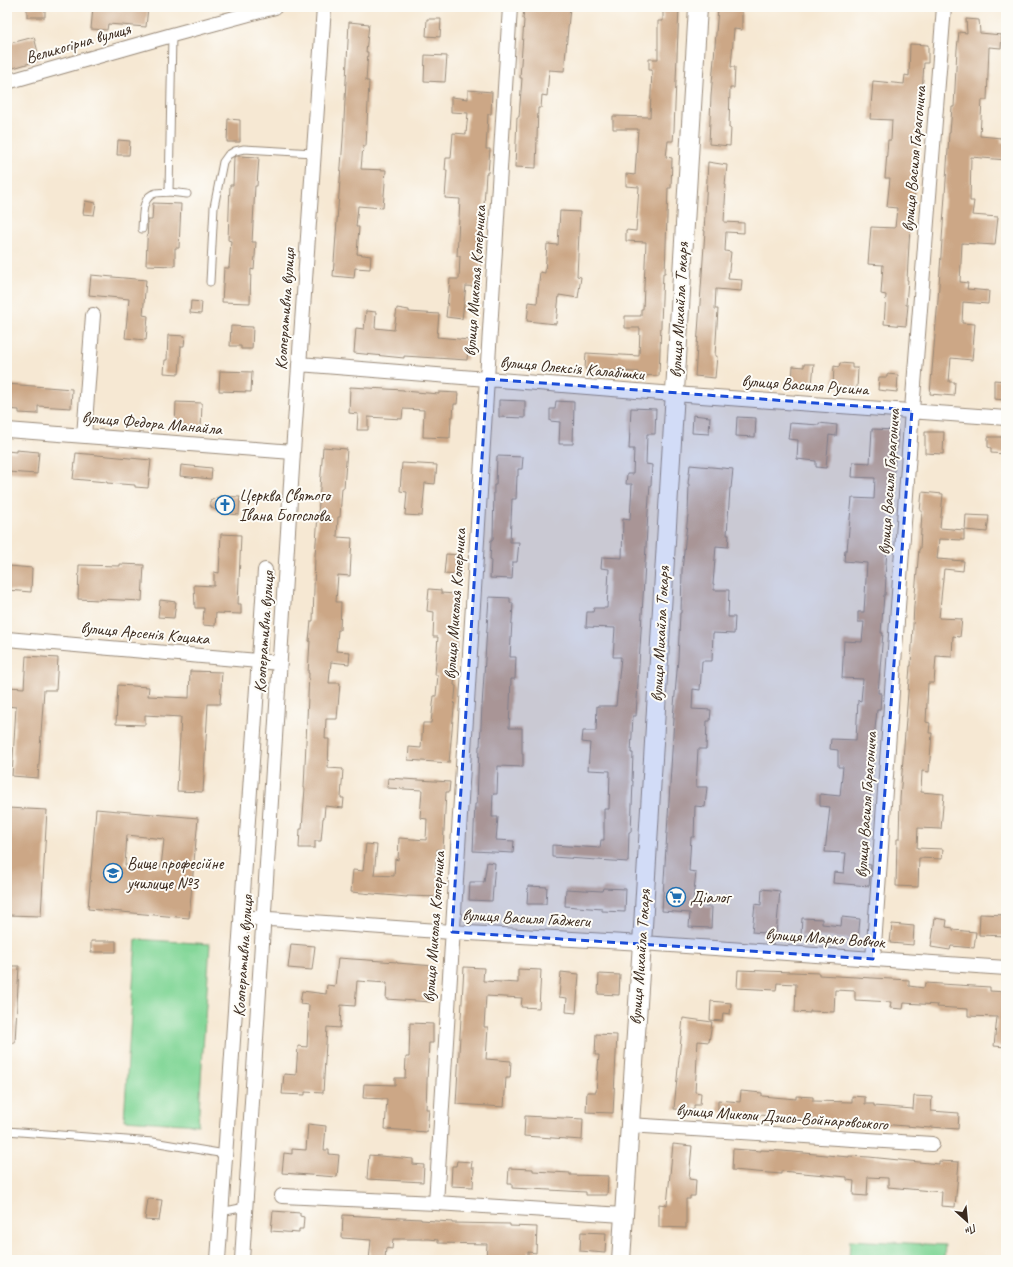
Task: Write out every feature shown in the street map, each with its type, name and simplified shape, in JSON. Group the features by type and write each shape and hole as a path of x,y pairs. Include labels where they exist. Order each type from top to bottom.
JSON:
{"street":[{"name":"Великогірна вулиця","path":"7,82 275,7"},
{"name":"Кооперативна вулиця","path":"242,1260 293,452 324,7"},
{"name":"вулиця Миколая Коперника","path":"436,1203 510,7"},
{"name":"вулиця Михайла Токаря","path":"621,1260 642,943 698,7"},
{"name":"вулиця Василя Гарагонича","path":"874,959 912,410 944,7"},
{"path":"84,436 93,315"},
{"name":"вулиця Олексія Калабішки","path":"299,364 674,394"},
{"name":"вулиця Василя Русина","path":"674,394 912,410 1006,418"},
{"name":"вулиця Федора Манайла","path":"7,430 293,452"},
{"name":"Кооперативна вулиця","path":"218,1260 264,570"},
{"name":"вулиця Арсенія Коцака","path":"7,639 280,663"},
{"name":"вулиця Василя Гаджеги","path":"241,916 452,932 642,943"},
{"name":"вулиця Марко Вовчок","path":"642,943 1006,968"},
{"name":"вулиця Миколи Дзись-Войнаровського","path":"629,1125 932,1144"},
{"path":"282,1196 436,1203 623,1215"}],"lane":[{"path":"169,192 172,35"},
{"path":"210,282 214,207 223,162 228,155 235,151 244,149 314,153"},
{"path":"142,229 144,205 148,196 155,193 169,192 187,194"},
{"path":"7,1130 153,1142 225,1154"},
{"path":"221,1212 245,1207"}],"highlighted area":[{"path":"487,379 912,410 873,959 452,932"}],"green space":[{"path":"136,939 210,944 198,1125 124,1120"},
{"path":"850,1240 945,1245 944,1260 849,1260"}],"building":[{"path":"27,7 45,7 45,17 27,17"},
{"path":"93,7 122,10 122,7 148,7 146,27 108,24 107,30 91,29"},
{"path":"524,7 570,7 564,71 549,70 547,96 542,95 541,108 538,108 536,168 515,167 517,117 519,117 522,78 520,78"},
{"path":"663,7 679,7 674,130 673,141 668,141 666,157 672,158 671,188 668,188 659,376 638,375 638,372 585,369 586,353 639,356 640,328 625,328 625,316 641,316 641,309 643,309 646,242 626,241 626,230 636,231 639,187 626,186 626,174 635,175 638,129 613,129 613,116 650,117 652,70 649,70 649,59 658,59 658,21 663,21"},
{"path":"718,8 742,9 742,30 734,29 731,67 735,67 734,88 730,88 730,146 709,144"},
{"path":"427,19 441,19 440,37 426,36"},
{"path":"966,19 979,20 980,33 1002,35 1001,48 989,47 987,100 982,100 980,136 1001,138 1001,142 1006,143 1006,160 971,157 970,201 974,201 972,215 998,217 995,245 962,243 960,282 968,283 967,289 989,291 988,304 963,302 962,323 975,324 972,360 951,358 949,382 955,382 954,396 930,394 949,133 952,107 954,107 957,49 959,32 967,33"},
{"path":"349,22 369,24 366,52 368,52 366,81 369,81 366,146 363,146 361,169 386,170 383,208 358,206 356,227 359,227 357,254 371,256 370,269 355,268 354,278 333,276 343,139"},
{"path":"34,37 40,60 10,69 7,59 7,44"},
{"path":"910,44 928,45 928,63 924,63 920,123 918,122 913,188 915,189 913,209 911,209 906,326 884,324 886,295 881,294 883,265 868,264 871,227 895,228 897,208 887,207 890,178 885,178 888,140 891,140 892,120 870,119 873,81 904,84 905,75 909,76"},
{"path":"425,55 447,56 445,82 424,81"},
{"path":"468,90 492,92 491,114 488,114 486,149 490,149 488,173 486,173 479,287 466,286 462,319 446,317 450,279 459,279 460,256 457,256 460,199 445,198 447,170 445,170 446,158 451,158 453,133 466,134 468,113 451,112 451,97 468,99"},
{"path":"228,119 240,120 240,142 227,142"},
{"path":"118,140 130,141 129,155 117,155"},
{"path":"234,157 259,157 257,186 255,186 252,242 256,242 254,270 251,269 250,303 222,302 224,268 229,268 231,241 228,240 230,185 233,185"},
{"path":"708,162 727,165 724,222 744,223 744,233 726,232 725,251 731,252 728,279 742,280 741,291 716,289 715,309 718,309 715,378 695,376"},
{"path":"85,201 96,203 94,215 83,214"},
{"path":"153,203 181,204 179,248 175,248 175,266 146,265 148,220 152,220"},
{"path":"560,211 580,212 577,276 581,277 578,298 559,295 556,324 527,321 529,302 537,303 540,272 545,273 547,244 558,245"},
{"path":"91,275 146,280 143,315 148,316 146,340 125,338 129,299 89,295"},
{"path":"191,301 202,302 201,314 190,313"},
{"path":"397,308 409,310 409,312 439,314 437,337 469,340 467,360 404,356 404,358 354,353 356,328 364,329 366,311 376,312 375,328 394,330"},
{"path":"231,326 253,327 252,349 241,349 241,346 230,346"},
{"path":"168,335 185,336 184,346 181,346 179,374 164,373 165,360 167,360"},
{"path":"840,363 852,364 852,368 858,368 857,389 833,387 834,366 839,367"},
{"path":"804,364 814,364 812,385 792,383 793,366 804,367"},
{"path":"220,371 252,372 251,392 219,391"},
{"path":"887,374 898,375 897,392 878,390 879,377 887,377"},
{"path":"994,380 1006,381 1006,400 994,399"},
{"path":"7,384 72,389 71,408 38,406 38,414 19,413 19,410 7,409"},
{"path":"350,387 404,390 439,394 439,392 458,393 457,404 454,404 453,417 451,417 450,438 423,437 424,410 403,409 402,419 368,417 368,430 357,430 358,414 349,413"},
{"path":"499,400 525,401 525,418 499,417"},
{"path":"556,401 574,402 573,444 559,444 560,422 550,421 550,409 555,409"},
{"path":"176,402 202,403 201,429 175,428"},
{"path":"631,408 656,409 655,434 647,434 646,464 652,465 636,716 633,716 631,753 633,753 633,781 628,862 552,857 552,845 600,848 601,840 604,840 604,809 609,809 610,771 588,770 590,743 582,742 583,731 596,731 597,706 616,706 621,657 613,657 615,628 586,627 587,612 593,612 594,608 607,608 609,569 601,568 602,557 622,558 623,519 630,520 632,484 626,484 627,474 633,474 634,449 629,449"},
{"path":"693,415 710,417 709,434 692,433"},
{"path":"737,417 756,418 755,437 736,436"},
{"path":"790,423 819,425 819,423 837,425 836,436 829,435 826,468 816,467 816,461 797,459 798,440 788,439"},
{"path":"872,429 898,430 897,448 895,448 894,479 892,479 885,595 881,633 883,633 878,693 881,693 880,710 877,710 864,864 871,865 869,886 833,883 834,872 844,873 846,853 825,852 830,807 820,806 820,794 840,796 843,767 838,767 838,750 830,749 831,739 856,740 858,700 861,701 863,679 842,678 844,641 862,642 864,622 858,622 858,612 864,612 867,563 844,561 845,550 847,550 852,498 874,499 875,478 852,477 853,462 870,463"},
{"path":"925,432 944,432 943,454 925,453"},
{"path":"988,437 1006,437 1006,454 991,453 991,448 988,447"},
{"path":"323,447 347,449 344,488 342,488 337,537 352,538 350,576 338,575 336,602 341,602 340,630 338,630 336,651 350,652 349,664 331,662 329,683 340,683 337,719 326,719 325,739 329,739 328,768 343,769 341,798 344,798 343,808 325,806 321,841 315,841 315,848 299,848 305,788 309,641 311,621 313,621 315,556"},
{"path":"16,450 39,452 37,474 7,472 7,451 16,452"},
{"path":"76,453 151,460 148,488 135,487 135,485 73,479"},
{"path":"497,456 523,457 522,469 518,469 516,499 512,499 510,542 519,542 517,562 513,562 512,579 490,578 491,540 493,540 494,485 496,485"},
{"path":"402,463 437,465 435,484 425,483 422,516 405,515 407,492 400,491"},
{"path":"181,465 212,468 211,479 180,476"},
{"path":"690,465 733,469 730,488 727,535 729,535 728,547 716,546 713,584 714,590 729,590 728,617 735,617 734,634 713,633 712,661 702,661 700,690 693,689 692,709 711,710 710,721 707,721 706,749 698,749 696,787 707,787 705,807 695,806 694,837 691,837 689,871 696,872 693,900 705,900 705,907 712,907 711,928 689,927 690,913 662,911 673,718 681,613 682,570 688,515 688,484"},
{"path":"922,492 943,494 940,528 964,530 964,540 939,539 937,559 964,561 963,571 944,569 939,618 962,619 960,637 953,636 952,657 936,656 934,683 928,683 926,722 930,723 929,733 932,733 929,772 922,771 921,792 944,794 941,829 918,828 917,848 943,849 942,859 919,858 918,887 896,886 897,839 899,839 900,799 911,666 914,605 920,549 922,511 920,511"},
{"name":"Церква Святого Івана Богослова","path":"220,496 240,497 239,515 221,513 212,508 210,501"},
{"path":"966,515 989,516 987,532 965,530"},
{"path":"221,534 241,535 238,604 241,604 241,614 216,613 215,626 203,625 204,608 195,608 194,585 214,586 214,572 219,573"},
{"path":"446,554 462,555 461,575 444,574"},
{"path":"120,564 144,565 142,601 78,599 79,565 120,566"},
{"path":"9,566 32,568 31,592 7,590"},
{"path":"429,589 441,590 441,593 457,594 455,628 457,628 457,646 454,685 456,686 449,763 408,760 409,747 421,748 423,723 431,723 434,696 436,696 438,675 435,675 438,637 433,637 434,612 427,611"},
{"path":"489,597 510,598 510,603 513,603 510,657 516,657 515,679 511,679 509,728 522,728 523,767 498,766 497,794 493,794 492,817 498,817 496,840 514,841 513,853 473,851"},
{"path":"160,600 176,602 174,618 158,617"},
{"path":"26,656 58,658 56,690 44,690 38,778 12,776 16,707 7,706 7,687 24,688"},
{"path":"190,671 222,672 220,704 208,704 203,792 177,791 181,717 145,715 145,725 116,724 118,685 149,687 148,696 189,698"},
{"path":"388,778 450,782 449,792 446,792 443,850 437,849 435,873 442,874 441,897 407,897 351,892 353,870 363,871 366,844 377,845 374,875 394,876 395,859 398,860 399,838 426,840 427,819 420,818 422,790 387,788"},
{"path":"7,808 47,810 41,916 7,915"},
{"path":"96,809 198,818 189,918 88,909","holes":["127,835 164,839 161,867 125,865"]},
{"path":"487,862 495,863 492,901 469,900 470,882 484,882"},
{"path":"528,886 547,887 546,904 527,904"},
{"path":"603,888 626,889 625,912 602,911 602,909 565,906 566,889 602,891"},
{"path":"762,889 780,891 776,934 752,932 755,904 761,905"},
{"path":"980,914 1006,915 1006,936 979,935"},
{"path":"842,917 860,919 858,940 801,935 802,918 822,919 822,924 841,926"},
{"path":"935,918 947,920 946,927 953,928 953,930 976,932 974,948 951,946 950,950 931,947"},
{"path":"892,924 914,926 913,945 890,943"},
{"path":"91,941 116,941 116,952 91,952"},
{"path":"291,944 315,946 312,970 288,968"},
{"path":"338,958 434,966 432,1002 386,999 387,983 357,981 355,1006 341,1005 340,1028 327,1027 323,1093 305,1092 305,1095 282,1094 284,1074 296,1075 298,1046 307,1047 309,1005 300,1004 302,991 326,994 327,985 335,986"},
{"path":"7,966 19,966 15,1043 7,1043"},
{"path":"464,967 484,968 483,981 518,983 518,969 541,970 539,1008 521,1007 522,998 486,996 484,1027 488,1027 486,1059 511,1061 510,1078 506,1078 504,1107 456,1104"},
{"path":"738,970 819,973 819,975 909,980 909,986 924,988 925,983 990,987 990,991 1006,992 1006,1047 994,1046 997,1017 968,1016 968,1009 937,1007 938,1005 904,1003 903,1009 890,1008 891,1002 855,1000 855,991 835,990 834,1012 795,1012 796,984 777,983 776,990 737,988"},
{"path":"561,972 579,974 576,1013 566,1012 567,998 559,997"},
{"path":"599,974 620,975 619,995 598,994"},
{"path":"711,1001 731,1003 730,1014 723,1013 722,1021 710,1020"},
{"path":"683,1018 712,1022 709,1042 698,1041 695,1092 701,1093 700,1105 694,1105 694,1110 674,1109"},
{"path":"410,1023 433,1024 433,1043 429,1043 426,1109 429,1109 427,1132 385,1129 387,1099 363,1098 364,1084 395,1085 395,1078 405,1078 406,1057 409,1057"},
{"path":"596,1034 617,1035 613,1113 586,1112 587,1092 596,1092 599,1055 595,1055"},
{"path":"741,1091 762,1093 762,1096 796,1099 796,1096 813,1097 813,1101 852,1102 852,1096 865,1097 865,1104 913,1109 914,1096 932,1097 931,1111 959,1113 958,1129 881,1123 811,1120 760,1115 760,1117 739,1116 739,1113 718,1111 718,1100 740,1102"},
{"path":"525,1116 583,1119 582,1140 524,1136"},
{"path":"308,1124 326,1126 324,1150 329,1150 329,1154 339,1155 337,1177 282,1173 284,1153 292,1154 292,1149 306,1150"},
{"path":"673,1144 692,1146 689,1179 696,1180 695,1196 690,1196 690,1199 686,1199 686,1228 659,1227 659,1204 667,1205"},
{"path":"733,1149 869,1157 939,1164 939,1161 959,1162 955,1207 941,1206 942,1192 888,1187 888,1178 868,1177 867,1196 853,1195 854,1181 847,1180 847,1177 781,1171 781,1174 732,1170"},
{"path":"369,1155 413,1159 413,1164 424,1165 423,1182 367,1179"},
{"path":"457,1161 472,1162 471,1168 474,1168 473,1187 451,1186 452,1166 456,1166"},
{"path":"509,1168 570,1173 570,1175 608,1176 607,1195 586,1195 586,1192 512,1188 512,1184 508,1184"},
{"path":"148,1199 162,1200 159,1221 145,1220"},
{"path":"273,1211 300,1213 300,1216 304,1217 303,1229 299,1229 299,1233 271,1231"},
{"path":"343,1215 421,1219 452,1223 510,1224 510,1226 537,1227 536,1253 528,1252 528,1260 486,1260 487,1244 438,1243 438,1240 429,1239 393,1239 392,1249 386,1248 385,1260 369,1260 371,1240 342,1238"},
{"path":"581,1232 606,1233 605,1253 580,1251"}],"place":[{"name":"Церква Святого Івана Богослова","path":"225,505"},
{"name":"Вище професійне училище №3","path":"113,873"},
{"name":"Діалог","path":"676,897"}]}
